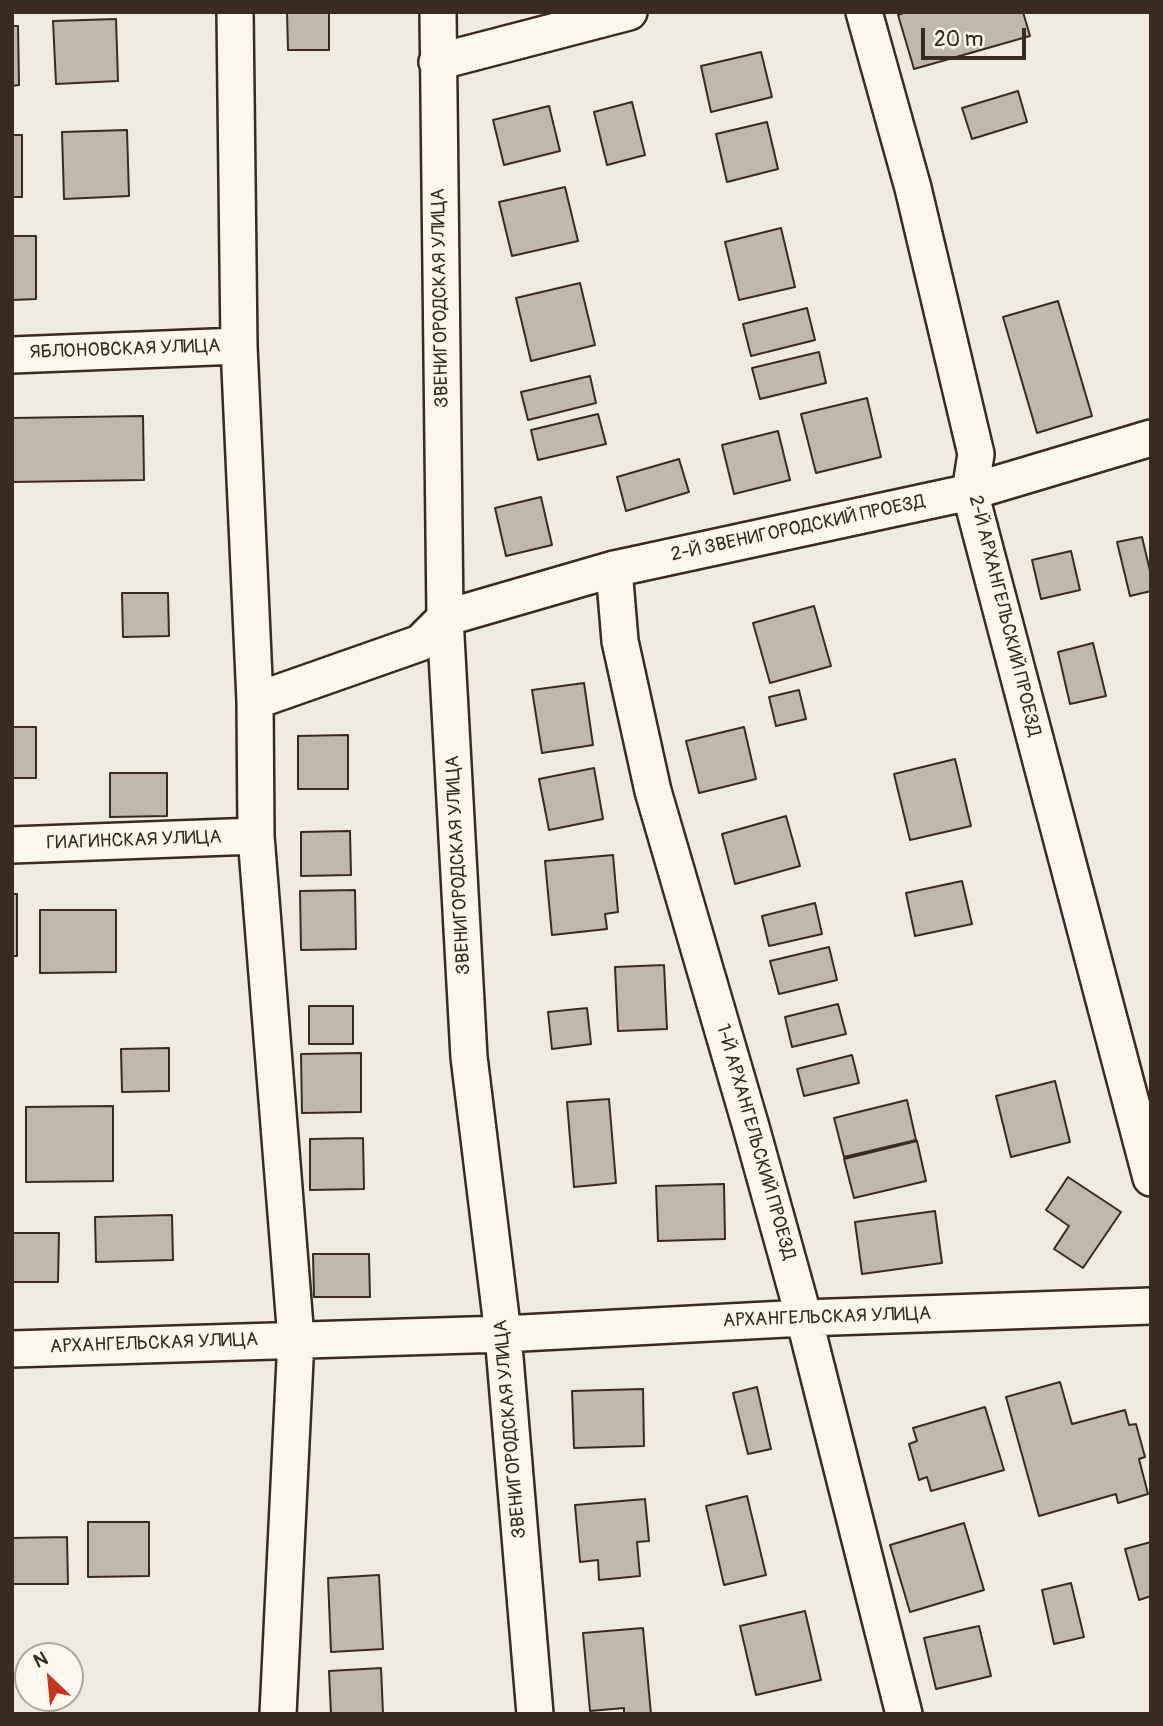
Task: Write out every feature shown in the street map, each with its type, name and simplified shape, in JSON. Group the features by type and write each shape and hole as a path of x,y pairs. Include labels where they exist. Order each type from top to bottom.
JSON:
{"street":[{"path":"235,12 239,346 255,701 256,836 296,1339 278,1714"},
{"name":"ЗВЕНИГОРОДСКАЯ УЛИЦА","path":"438,12 445,618 470,1057 503,1334 535,1714"},
{"path":"437,62 629,12"},
{"name":"2-Й АРХАНГЕЛЬСКИЙ ПРОЕЗД","path":"864,12 913,188 976,454 970,492 1151,1178"},
{"name":"ЯБЛОНОВСКАЯ УЛИЦА","path":"12,355 239,346"},
{"name":"2-Й ЗВЕНИГОРОДСКИЙ ПРОЕЗД","path":"445,618 614,569 970,492 1151,439"},
{"name":"1-Й АРХАНГЕЛЬСКИЙ ПРОЕЗД","path":"614,569 620,640 653,791 748,1114 804,1318 904,1714"},
{"path":"255,701 419,643 445,618"},
{"name":"ГИАГИНСКАЯ УЛИЦА","path":"12,845 256,836"},
{"name":"АРХАНГЕЛЬСКАЯ УЛИЦА","path":"12,1349 503,1334 804,1318 1151,1306"}],"building":[{"path":"287,12 329,12 329,50 288,50"},
{"path":"906,12 1023,12 1030,36 914,69 898,15"},
{"path":"116,19 118,81 56,84 53,21"},
{"path":"12,26 18,26 19,85 12,86"},
{"path":"761,52 772,97 711,112 701,66"},
{"path":"1018,91 1027,122 972,139 962,108"},
{"path":"632,102 645,155 607,165 594,112"},
{"path":"549,106 560,151 504,165 493,120"},
{"path":"767,122 778,169 727,182 716,134"},
{"path":"127,130 129,196 64,199 62,132"},
{"path":"12,135 22,135 22,197 12,197"},
{"path":"565,187 578,241 512,256 499,202"},
{"path":"781,228 795,287 739,300 725,242"},
{"path":"12,236 36,236 36,299 12,300"},
{"path":"580,283 595,345 531,361 516,298"},
{"path":"1058,301 1092,416 1037,433 1003,317"},
{"path":"807,308 815,340 751,356 743,324"},
{"path":"819,352 826,383 760,399 752,368"},
{"path":"590,376 596,403 528,420 521,392"},
{"path":"867,398 881,457 816,473 801,414"},
{"path":"598,414 606,444 538,460 531,430"},
{"path":"143,416 144,480 12,482 12,418"},
{"path":"778,431 790,480 734,494 722,445"},
{"path":"679,459 689,492 626,511 617,477"},
{"path":"541,497 552,545 506,556 495,508"},
{"path":"1142,537 1151,575 1151,591 1130,596 1117,542"},
{"path":"1071,551 1080,590 1041,599 1032,560"},
{"path":"122,593 168,593 169,636 123,637"},
{"path":"814,606 831,666 770,683 753,623"},
{"path":"1093,643 1106,696 1070,704 1058,652"},
{"path":"584,683 593,745 542,753 532,690"},
{"path":"799,690 806,719 776,726 769,697"},
{"path":"12,727 36,727 36,778 12,778"},
{"path":"744,727 756,779 699,793 686,741"},
{"path":"348,735 348,789 298,789 298,736"},
{"path":"955,759 971,826 910,840 894,774"},
{"path":"594,768 603,819 549,830 539,779"},
{"path":"110,773 167,773 167,816 110,817"},
{"path":"786,816 800,866 735,884 722,834"},
{"path":"350,831 351,875 301,876 301,832"},
{"path":"613,855 618,912 605,914 607,929 552,935 545,861"},
{"path":"962,881 972,924 915,936 906,893"},
{"path":"355,890 356,949 301,950 300,891"},
{"path":"12,894 17,894 17,956 12,956"},
{"path":"815,903 822,934 769,946 762,916"},
{"path":"40,910 116,910 116,972 40,973"},
{"path":"829,947 837,980 779,994 770,961"},
{"path":"664,965 667,1029 618,1031 615,967"},
{"path":"838,1004 846,1034 792,1047 785,1017"},
{"path":"309,1006 353,1006 353,1044 309,1044"},
{"path":"587,1008 591,1044 552,1049 548,1012"},
{"path":"169,1048 169,1091 122,1092 121,1049"},
{"path":"361,1053 361,1112 302,1113 301,1054"},
{"path":"852,1055 859,1083 804,1096 797,1069"},
{"path":"1055,1081 1070,1142 1011,1157 996,1096"},
{"path":"609,1099 616,1183 574,1187 567,1102"},
{"path":"907,1100 916,1140 844,1157 834,1118"},
{"path":"113,1106 113,1181 26,1182 26,1107"},
{"path":"363,1138 364,1189 310,1190 310,1139"},
{"path":"917,1141 926,1181 854,1198 844,1159"},
{"path":"1068,1177 1121,1212 1083,1268 1054,1249 1069,1226 1046,1210"},
{"path":"724,1184 725,1239 658,1241 656,1186"},
{"path":"935,1211 942,1263 862,1274 855,1222"},
{"path":"172,1215 173,1260 96,1262 95,1217"},
{"path":"12,1233 59,1233 58,1282 12,1282"},
{"path":"313,1254 369,1254 370,1297 314,1297"},
{"path":"1060,1382 1072,1424 1125,1410 1129,1425 1136,1424 1145,1457 1139,1459 1148,1494 1118,1503 1116,1494 1039,1516 1006,1397"},
{"path":"757,1387 771,1449 748,1454 733,1393"},
{"path":"643,1389 644,1446 574,1448 572,1391"},
{"path":"985,1407 1004,1470 931,1491 927,1477 919,1480 909,1444 917,1441 913,1428"},
{"path":"747,1496 766,1575 724,1585 706,1506"},
{"path":"645,1499 649,1541 637,1542 640,1576 599,1580 598,1560 580,1562 575,1505"},
{"path":"88,1522 149,1522 149,1576 88,1577"},
{"path":"964,1523 984,1590 910,1612 890,1545"},
{"path":"67,1537 68,1584 12,1584 12,1538"},
{"path":"1151,1542 1151,1596 1139,1600 1125,1549"},
{"path":"379,1575 383,1649 331,1652 328,1578"},
{"path":"1071,1583 1084,1637 1054,1644 1042,1590"},
{"path":"805,1611 821,1680 756,1695 740,1626"},
{"path":"979,1626 991,1676 936,1689 924,1638"},
{"path":"643,1628 651,1714 624,1714 624,1708 590,1711 583,1633"},
{"path":"381,1668 383,1714 331,1714 329,1671"}]}
